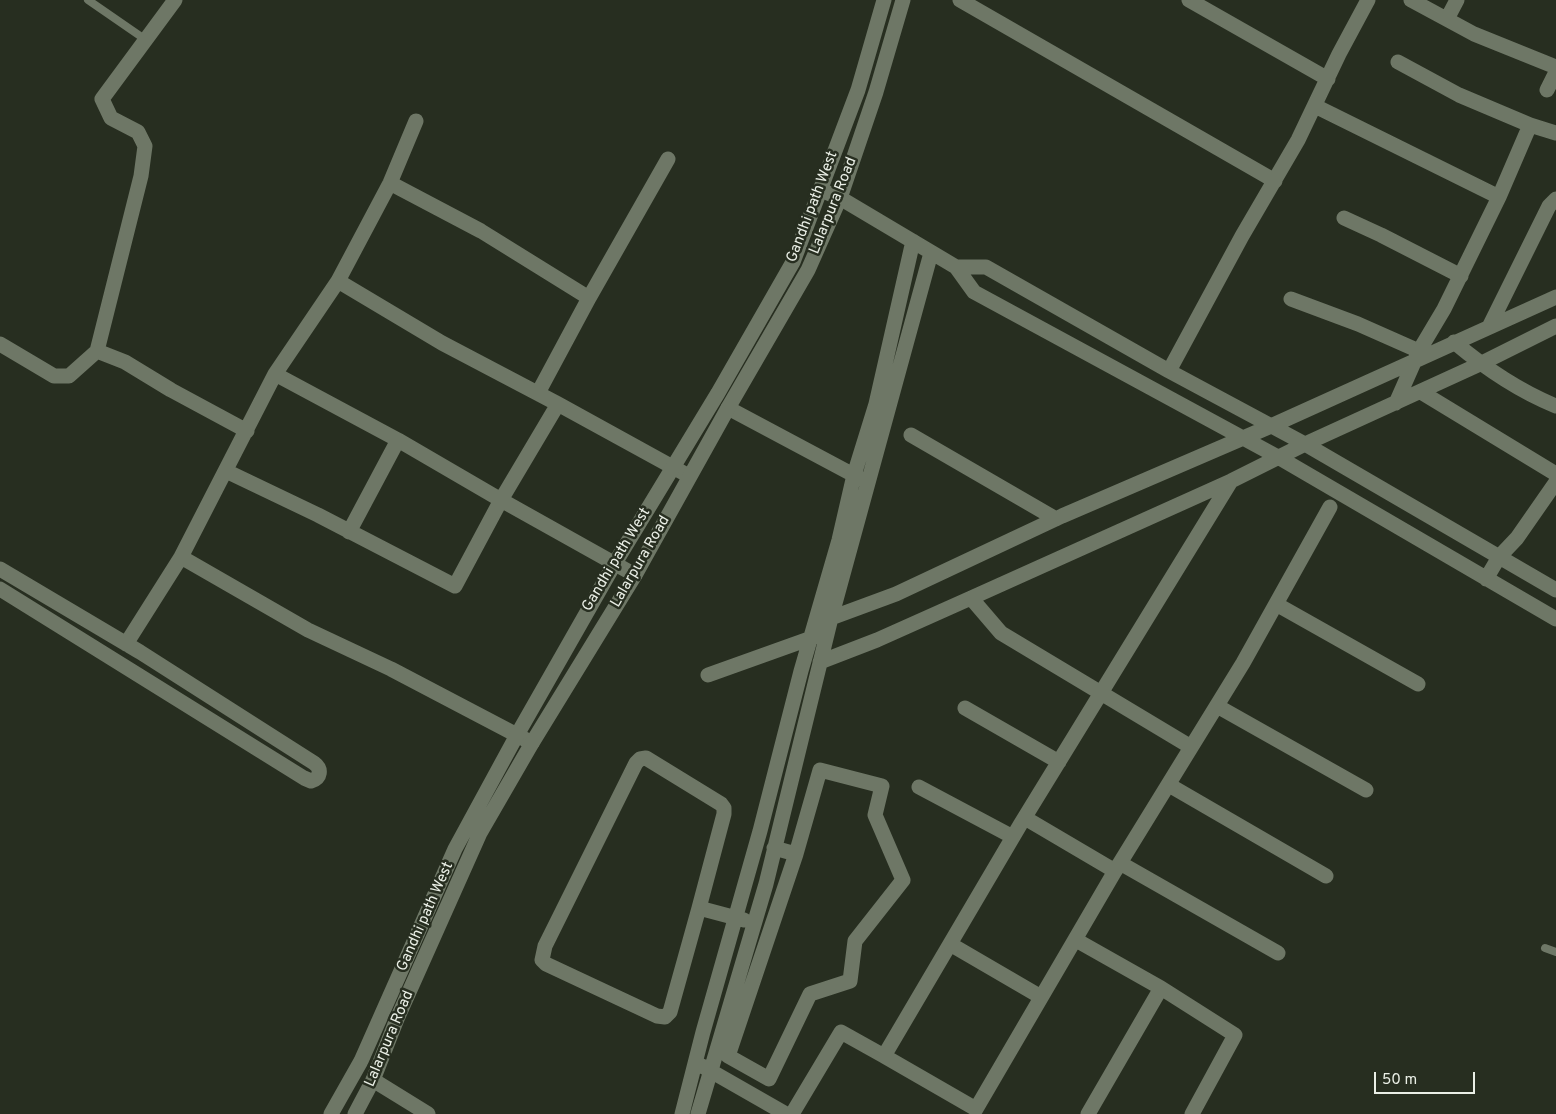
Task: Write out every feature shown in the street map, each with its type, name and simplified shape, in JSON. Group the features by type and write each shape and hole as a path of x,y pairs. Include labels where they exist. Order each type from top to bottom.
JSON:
{"street":[{"path":"0,344 54,376 69,376 96,352 141,176 146,146 138,132 111,118 102,99 175,0"},
{"name":"Gandhi path West","path":"331,1114 365,1052 455,849 517,735 615,563 718,393 793,262 858,90 884,0"},
{"name":"Lalarpura Road","path":"356,1114 373,1080 397,1019 480,833 532,743 635,575 689,476 808,270 840,198 876,92 903,0"},
{"path":"960,0 1275,181"},
{"path":"1189,0 1328,79"},
{"path":"1169,372 1242,236 1275,181 1368,0"},
{"path":"1411,0 1474,34 1556,67"},
{"path":"1447,19 1457,0"},
{"path":"1398,62 1459,95 1530,125 1556,133"},
{"path":"1547,90 1556,72"},
{"path":"1315,106 1499,197"},
{"path":"106,655 122,641 181,558 275,374 338,282 390,183 416,121"},
{"path":"1396,403 1417,356 1461,276 1499,197 1530,125"},
{"path":"538,393 589,298 668,159"},
{"path":"390,183 481,231 589,298"},
{"path":"821,190 840,198 956,268 974,292 1278,457 1556,618"},
{"path":"1489,327 1550,206 1556,199"},
{"path":"1344,218 1381,234 1461,276"},
{"path":"682,1114 810,639 839,540 854,475 876,404 913,241"},
{"path":"698,1114 773,854 829,625 931,253"},
{"path":"956,268 986,267 1169,372 1305,444 1556,590"},
{"path":"338,282 442,343 674,466 689,476"},
{"path":"708,675 810,639 829,625 1056,519 1271,426 1417,356 1454,342 1556,297"},
{"path":"1291,298 1358,324 1417,356"},
{"path":"820,662 877,640 1231,480 1305,444 1421,392 1556,326"},
{"path":"1454,342 1480,364 1524,391 1556,406"},
{"path":"96,352 124,362 247,431"},
{"path":"275,374 398,440 635,575"},
{"path":"1421,392 1556,474"},
{"path":"226,470 455,586 558,404"},
{"path":"728,408 869,483"},
{"path":"911,435 1056,519"},
{"path":"349,532 398,440"},
{"path":"884,1056 1013,837 1231,480"},
{"path":"1486,579 1499,557 1518,538 1556,482"},
{"path":"792,1114 841,1032 980,1112 1041,997 1217,706 1330,507"},
{"path":"181,558 308,630 391,670 532,743"},
{"path":"0,569 140,652 317,765 320,771 316,779 307,780 0,589"},
{"path":"19,601 29,586"},
{"path":"971,598 1001,633 1191,747"},
{"path":"1276,604 1418,684"},
{"path":"128,670 140,652"},
{"path":"1217,706 1366,790"},
{"path":"964,708 1059,762"},
{"path":"779,754 797,757"},
{"path":"646,758 724,808 699,908 670,1012 664,1017 657,1016 546,964 542,960 545,946 636,763 640,759 646,758"},
{"path":"820,770 882,786 875,815 903,880 855,940 850,981 810,994 769,1079 728,1056 796,854 820,770"},
{"path":"1169,785 1326,876"},
{"path":"919,787 1013,837"},
{"path":"1025,818 1278,953"},
{"path":"752,856 796,854"},
{"path":"699,908 754,923"},
{"path":"1076,940 1160,988 1235,1035 1192,1114"},
{"path":"950,944 1041,997"},
{"path":"1088,1114 1160,988"},
{"path":"695,1063 786,1114"},
{"path":"373,1080 428,1114"}],"lane":[{"path":"88,0 146,40"},
{"path":"1545,948 1556,952"}]}
